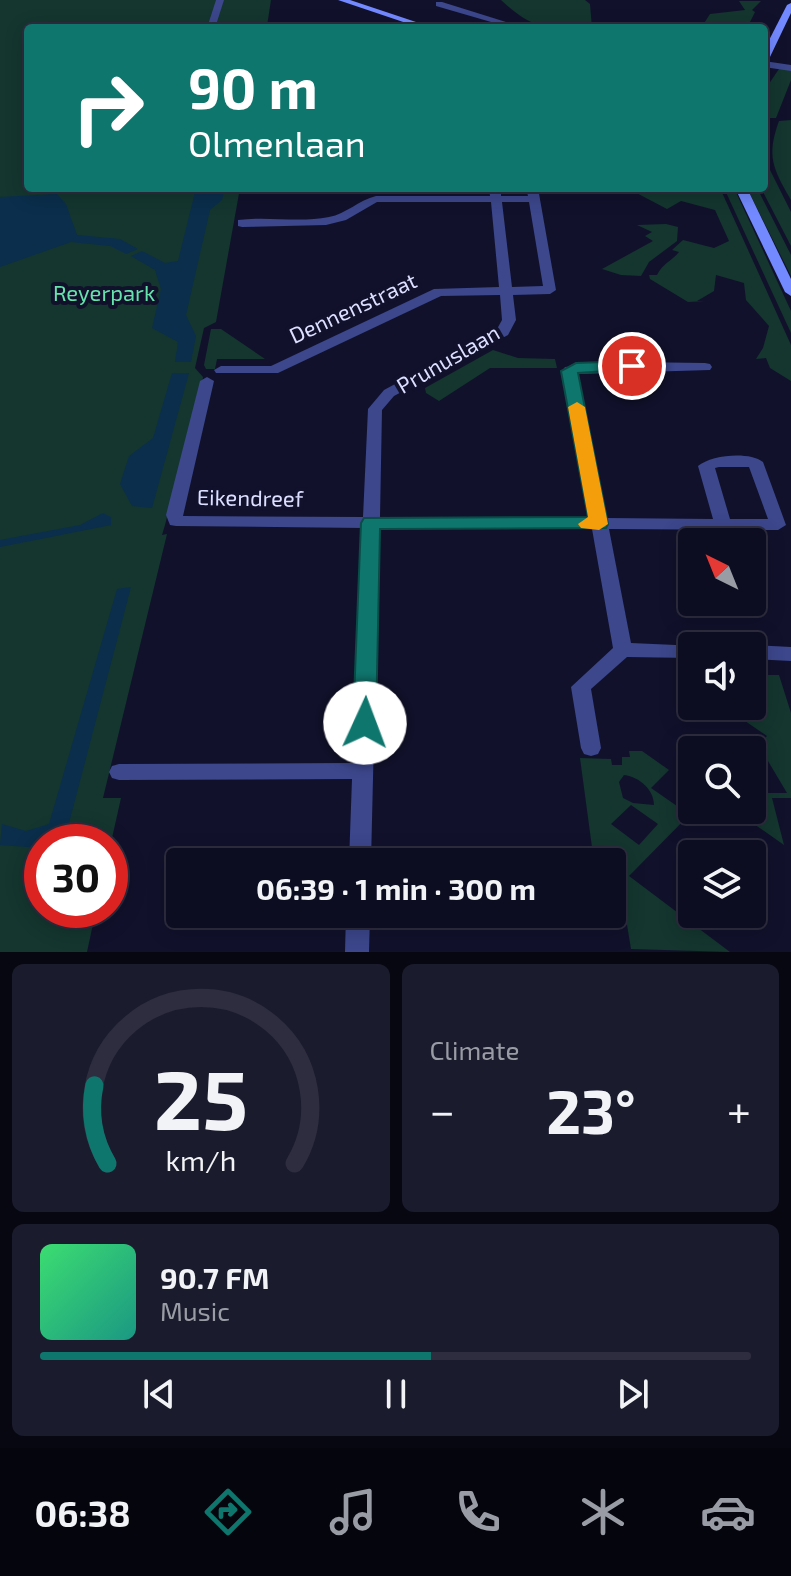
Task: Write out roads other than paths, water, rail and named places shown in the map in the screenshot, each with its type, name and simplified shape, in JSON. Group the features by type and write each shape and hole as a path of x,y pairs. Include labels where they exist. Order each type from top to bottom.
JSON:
{"street":[{"path":"212,24 220,0"},
{"path":"342,0 417,24"},
{"path":"351,0 367,8"},
{"path":"439,4 507,24"},
{"path":"768,50 791,5"},
{"path":"768,57 791,68"},
{"path":"743,192 791,292"},
{"path":"242,223 325,222 342,218 358,206 376,199 534,193"},
{"name":"Dennenstraat","path":"214,375 273,370 439,292 550,290 534,193"},
{"name":"Prunuslaan","path":"361,848 375,409 389,393 503,332 509,320 496,194"},
{"path":"623,650 570,370 632,366 705,367"},
{"name":"Eikendreef","path":"214,375 174,515 176,521 371,523"},
{"path":"371,523 778,525 755,462 717,462 706,466 723,524"},
{"path":"591,748 581,687 623,650 678,651"},
{"path":"766,653 791,654"},
{"path":"119,772 364,771"},
{"path":"357,952 358,928"}],"water":[{"path":"195,192 224,192 222,200 210,210 186,315 196,336 191,362 175,362 178,342 152,328 161,289 155,270 131,256 142,251 165,263 178,261"},
{"path":"57,194 66,204 77,235 120,239 138,249 126,254 110,246 71,242 0,267 0,197"},
{"path":"172,373 189,373 152,508 132,506 120,484 129,456 153,438"},
{"path":"103,513 111,517 111,525 0,547 0,540 80,525"},
{"path":"131,587 69,824 49,824 117,589"},
{"path":"2,824 24,830 24,847 0,845"}],"park label":[{"name":"Reyerpark","path":"104,293"}]}
